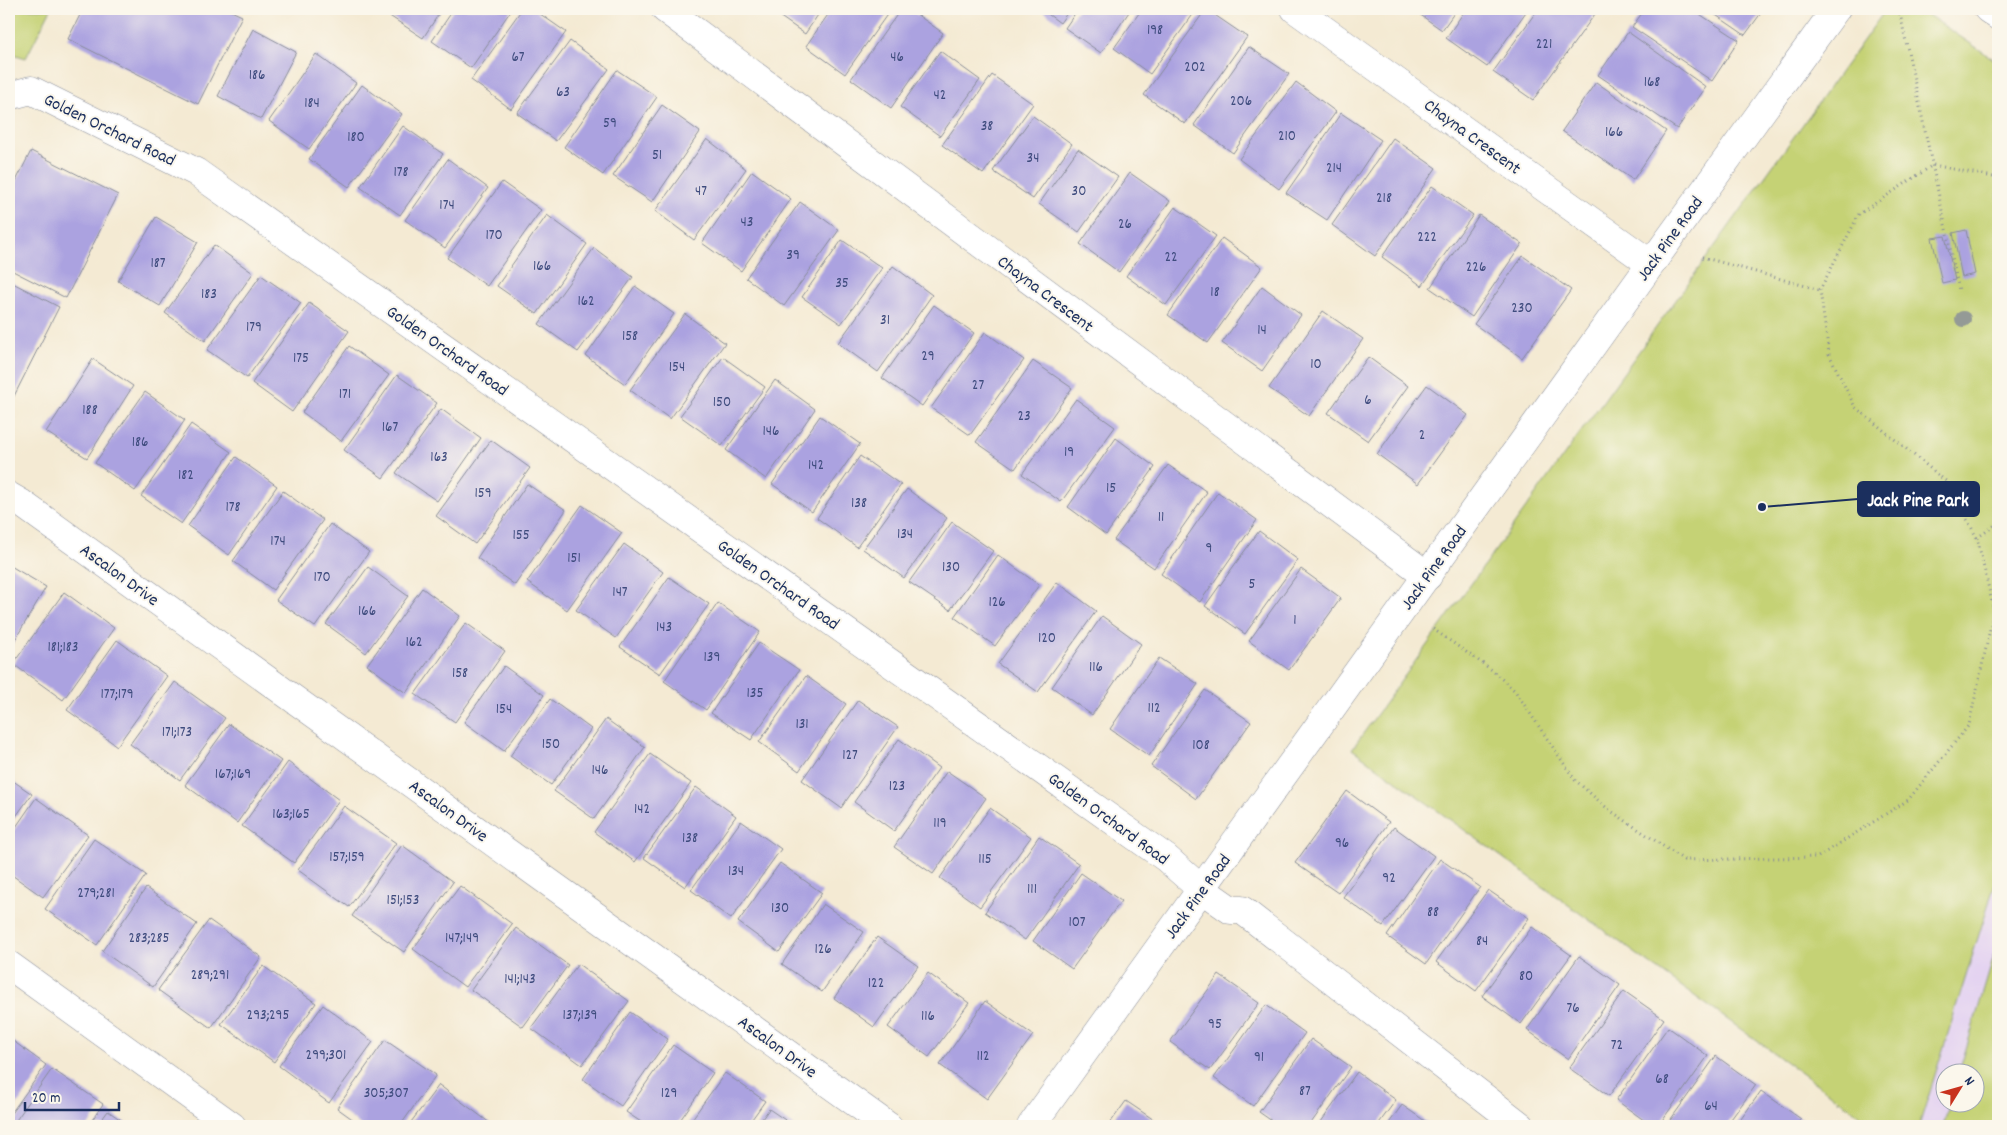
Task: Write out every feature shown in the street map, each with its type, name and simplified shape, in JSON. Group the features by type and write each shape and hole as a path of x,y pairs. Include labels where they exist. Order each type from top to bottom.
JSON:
{"street":[{"name":"Chayna Crescent","path":"665,9 1428,576"},
{"name":"Chayna Crescent","path":"1295,9 1651,264"},
{"name":"Jack Pine Road","path":"1031,1126 1836,9"},
{"path":"1988,9 1998,16"},
{"name":"Golden Orchard Road","path":"9,96 31,90 196,172 1166,858 1201,889 1231,910 1242,910 1521,1126"},
{"name":"Ascalon Drive","path":"9,496 54,526 888,1126"},
{"path":"9,965 232,1126"}],"path":[{"path":"1900,9 1959,290"},
{"path":"1433,629 1492,670 1515,691 1575,780 1608,809 1684,860 1818,857 1908,800 1969,725 1994,611 1978,538 1947,482 1854,406 1829,354 1820,290 1859,214 1933,165 1998,178"},
{"path":"1702,256 1820,290"},
{"path":"1978,538 1998,523"}],"shaded area":[{"path":"1998,874 1998,1126 1919,1126 1934,1078 1934,1112 1984,1112 1984,1062 1939,1062"}],"green space":[{"path":"9,9 51,9 26,58 9,55"},
{"path":"1886,9 1919,9 1998,62 1998,874 1939,1062 1934,1062 1934,1078 1919,1126 1875,1126 1352,749"},
{"path":"1998,943 1998,1126 1943,1126 1947,1112 1984,1112 1984,1062 1962,1062"}],"building":[{"path":"83,9 227,9 242,16 198,104 68,39"},
{"path":"383,9 442,9 423,38 382,11"},
{"path":"454,9 512,9 471,68 432,41"},
{"path":"522,9 533,9 566,32 511,109 471,80"},
{"path":"769,9 822,9 805,34"},
{"path":"832,9 891,9 845,74 806,46"},
{"path":"901,9 909,9 943,33 891,108 851,79"},
{"path":"1041,9 1070,9 1060,23"},
{"path":"1078,9 1131,9 1101,53 1065,28"},
{"path":"1142,9 1197,9 1150,74 1114,48"},
{"path":"1206,9 1247,37 1185,124 1144,95"},
{"path":"1412,9 1457,9 1442,30"},
{"path":"1466,9 1528,9 1487,67 1446,38"},
{"path":"1538,9 1587,9 1595,14 1533,100 1493,72"},
{"path":"1645,9 1692,9 1739,40 1712,81 1632,27"},
{"path":"1707,9 1764,9 1745,35"},
{"path":"253,29 296,52 261,119 218,96"},
{"path":"1628,32 1706,87 1677,129 1598,75"},
{"path":"570,41 609,69 556,141 517,113"},
{"path":"1249,47 1289,74 1233,153 1194,125"},
{"path":"940,51 980,80 940,136 900,107"},
{"path":"316,54 356,83 309,149 269,121"},
{"path":"617,70 657,97 603,175 564,147"},
{"path":"992,75 1033,104 983,174 942,145"},
{"path":"1296,82 1336,112 1279,189 1239,159"},
{"path":"1596,82 1666,131 1633,180 1562,131"},
{"path":"362,85 402,114 349,187 309,159"},
{"path":"662,105 700,132 652,202 613,176"},
{"path":"1341,113 1381,140 1327,220 1286,193"},
{"path":"1033,116 1072,144 1033,199 993,171"},
{"path":"403,126 443,154 400,215 360,187"},
{"path":"1393,138 1436,168 1375,256 1332,225"},
{"path":"707,139 746,169 694,240 655,211"},
{"path":"1078,149 1118,177 1079,232 1039,204"},
{"path":"31,151 118,195 66,298 9,269 9,195"},
{"path":"448,159 488,188 445,248 405,220"},
{"path":"752,171 791,199 741,271 702,243"},
{"path":"1130,173 1170,201 1119,272 1080,244"},
{"path":"502,182 541,210 487,286 447,258"},
{"path":"1432,186 1473,215 1422,286 1382,257"},
{"path":"800,202 839,230 784,306 746,278"},
{"path":"1175,207 1216,236 1166,305 1126,276"},
{"path":"547,215 587,244 537,314 497,286"},
{"path":"1479,215 1522,244 1472,317 1430,288"},
{"path":"156,217 198,242 160,306 118,281"},
{"path":"1966,230 1975,274 1962,277 1953,233"},
{"path":"1945,236 1955,280 1942,283 1932,238"},
{"path":"1222,238 1262,267 1208,343 1168,315"},
{"path":"842,240 882,268 841,324 802,297"},
{"path":"214,245 253,273 205,341 165,313"},
{"path":"594,248 633,277 578,352 539,324"},
{"path":"1523,256 1571,290 1522,358 1474,324"},
{"path":"893,266 932,295 878,372 838,343"},
{"path":"261,275 301,303 247,378 207,350"},
{"path":"9,281 59,307 9,406"},
{"path":"635,286 674,314 625,384 586,356"},
{"path":"1262,286 1301,315 1262,371 1222,343"},
{"path":"309,303 349,331 292,412 252,383"},
{"path":"934,305 974,333 922,406 882,378"},
{"path":"1323,311 1363,339 1309,416 1269,388"},
{"path":"685,314 725,343 670,419 630,390"},
{"path":"985,332 1024,360 970,435 931,408"},
{"path":"349,346 389,375 341,441 302,412"},
{"path":"723,357 765,387 722,446 680,416"},
{"path":"1368,357 1408,386 1368,441 1328,413"},
{"path":"93,359 133,386 87,458 46,432"},
{"path":"1033,361 1072,388 1015,469 976,442"},
{"path":"397,375 437,403 383,478 344,450"},
{"path":"775,380 815,409 766,479 726,450"},
{"path":"1427,385 1468,415 1418,484 1377,454"},
{"path":"145,392 185,420 135,491 95,463"},
{"path":"1076,399 1115,427 1061,502 1022,474"},
{"path":"441,409 481,438 437,501 396,473"},
{"path":"820,416 860,444 812,512 772,484"},
{"path":"191,424 231,452 181,524 141,496"},
{"path":"1116,438 1155,467 1106,535 1068,507"},
{"path":"491,440 530,468 475,544 436,516"},
{"path":"860,456 901,485 857,547 817,518"},
{"path":"236,457 277,486 229,555 188,526"},
{"path":"1168,465 1207,492 1154,568 1114,540"},
{"path":"527,484 566,510 515,585 477,558"},
{"path":"907,489 947,518 904,578 863,549"},
{"path":"283,491 323,520 273,590 233,561"},
{"path":"1218,492 1257,520 1200,602 1161,574"},
{"path":"582,505 622,533 567,610 527,582"},
{"path":"952,522 993,551 950,610 909,582"},
{"path":"330,524 369,552 315,627 276,600"},
{"path":"1259,531 1298,560 1245,634 1205,606"},
{"path":"624,544 663,572 616,638 576,610"},
{"path":"998,555 1039,585 995,646 954,617"},
{"path":"9,565 46,587 9,650"},
{"path":"368,567 408,596 366,653 326,624"},
{"path":"1301,569 1341,598 1289,670 1249,641"},
{"path":"669,577 709,604 660,674 620,647"},
{"path":"1057,582 1096,611 1038,692 998,664"},
{"path":"422,588 460,616 406,693 367,665"},
{"path":"64,592 114,628 63,700 13,664"},
{"path":"718,603 760,632 706,710 664,681"},
{"path":"1102,616 1141,644 1092,715 1052,687"},
{"path":"466,623 505,651 455,722 415,694"},
{"path":"117,640 167,676 117,746 67,710"},
{"path":"759,643 799,670 751,740 711,713"},
{"path":"1159,658 1198,684 1149,756 1110,729"},
{"path":"504,666 544,695 504,751 464,722"},
{"path":"806,676 846,704 799,771 759,742"},
{"path":"175,682 225,718 180,780 130,744"},
{"path":"1205,690 1251,722 1196,799 1151,766"},
{"path":"550,699 591,729 551,785 510,756"},
{"path":"858,700 898,727 841,808 802,780"},
{"path":"606,719 645,747 594,819 554,791"},
{"path":"229,724 281,761 237,823 185,785"},
{"path":"899,739 939,768 894,831 854,802"},
{"path":"650,754 691,783 635,862 594,832"},
{"path":"288,762 339,800 294,863 242,826"},
{"path":"947,771 986,798 933,874 894,847"},
{"path":"9,778 32,794 9,826"},
{"path":"696,787 736,816 685,887 644,858"},
{"path":"1347,791 1389,822 1338,893 1295,863"},
{"path":"36,798 88,835 43,897 9,873 9,837"},
{"path":"344,806 396,843 349,907 298,870"},
{"path":"990,808 1031,837 980,907 940,878"},
{"path":"741,821 781,849 731,919 691,890"},
{"path":"1394,827 1434,856 1383,926 1343,897"},
{"path":"1039,836 1079,864 1025,940 985,912"},
{"path":"94,839 146,875 97,945 45,909"},
{"path":"402,845 453,882 404,952 352,916"},
{"path":"1440,859 1480,887 1426,964 1387,936"},
{"path":"780,863 822,893 779,952 738,922"},
{"path":"1081,873 1121,901 1072,969 1033,941"},
{"path":"460,886 512,924 465,987 413,949"},
{"path":"146,888 197,924 153,987 102,951"},
{"path":"1488,890 1529,918 1476,991 1436,962"},
{"path":"823,904 864,932 822,992 782,964"},
{"path":"209,920 261,957 211,1028 158,990"},
{"path":"1532,927 1571,955 1521,1024 1482,996"},
{"path":"516,928 568,965 523,1027 471,990"},
{"path":"877,937 918,966 874,1027 834,998"},
{"path":"1579,956 1620,985 1568,1059 1527,1030"},
{"path":"578,964 629,1001 582,1065 531,1028"},
{"path":"263,966 316,1003 274,1062 221,1024"},
{"path":"928,973 969,1003 929,1057 888,1027"},
{"path":"1219,975 1259,1003 1210,1070 1170,1042"},
{"path":"1624,991 1664,1019 1609,1096 1569,1068"},
{"path":"985,1001 1033,1035 987,1099 940,1065"},
{"path":"323,1005 373,1042 329,1103 279,1066"},
{"path":"1266,1005 1305,1033 1253,1106 1214,1078"},
{"path":"630,1012 668,1039 621,1106 583,1079"},
{"path":"1668,1027 1708,1056 1658,1126 1652,1126 1616,1100"},
{"path":"9,1038 46,1065 9,1116"},
{"path":"1311,1039 1351,1067 1309,1126 1279,1126 1259,1112"},
{"path":"385,1040 436,1075 400,1126 362,1126 337,1108"},
{"path":"673,1045 713,1073 676,1126 647,1126 626,1112"},
{"path":"1716,1056 1756,1085 1726,1126 1666,1126"},
{"path":"52,1069 103,1104 88,1126 12,1126"},
{"path":"1357,1072 1396,1100 1377,1126 1318,1126"},
{"path":"725,1073 765,1101 747,1126 687,1126"},
{"path":"439,1085 490,1123 488,1126 408,1126"},
{"path":"1761,1091 1801,1119 1795,1126 1736,1126"},
{"path":"1126,1101 1163,1126 1108,1126"},
{"path":"1402,1105 1432,1126 1387,1126"},
{"path":"769,1109 794,1126 757,1126"},
{"path":"108,1111 130,1126 97,1126"}],"place":[{"name":"Jack Pine Park","path":"1762,507"}]}
